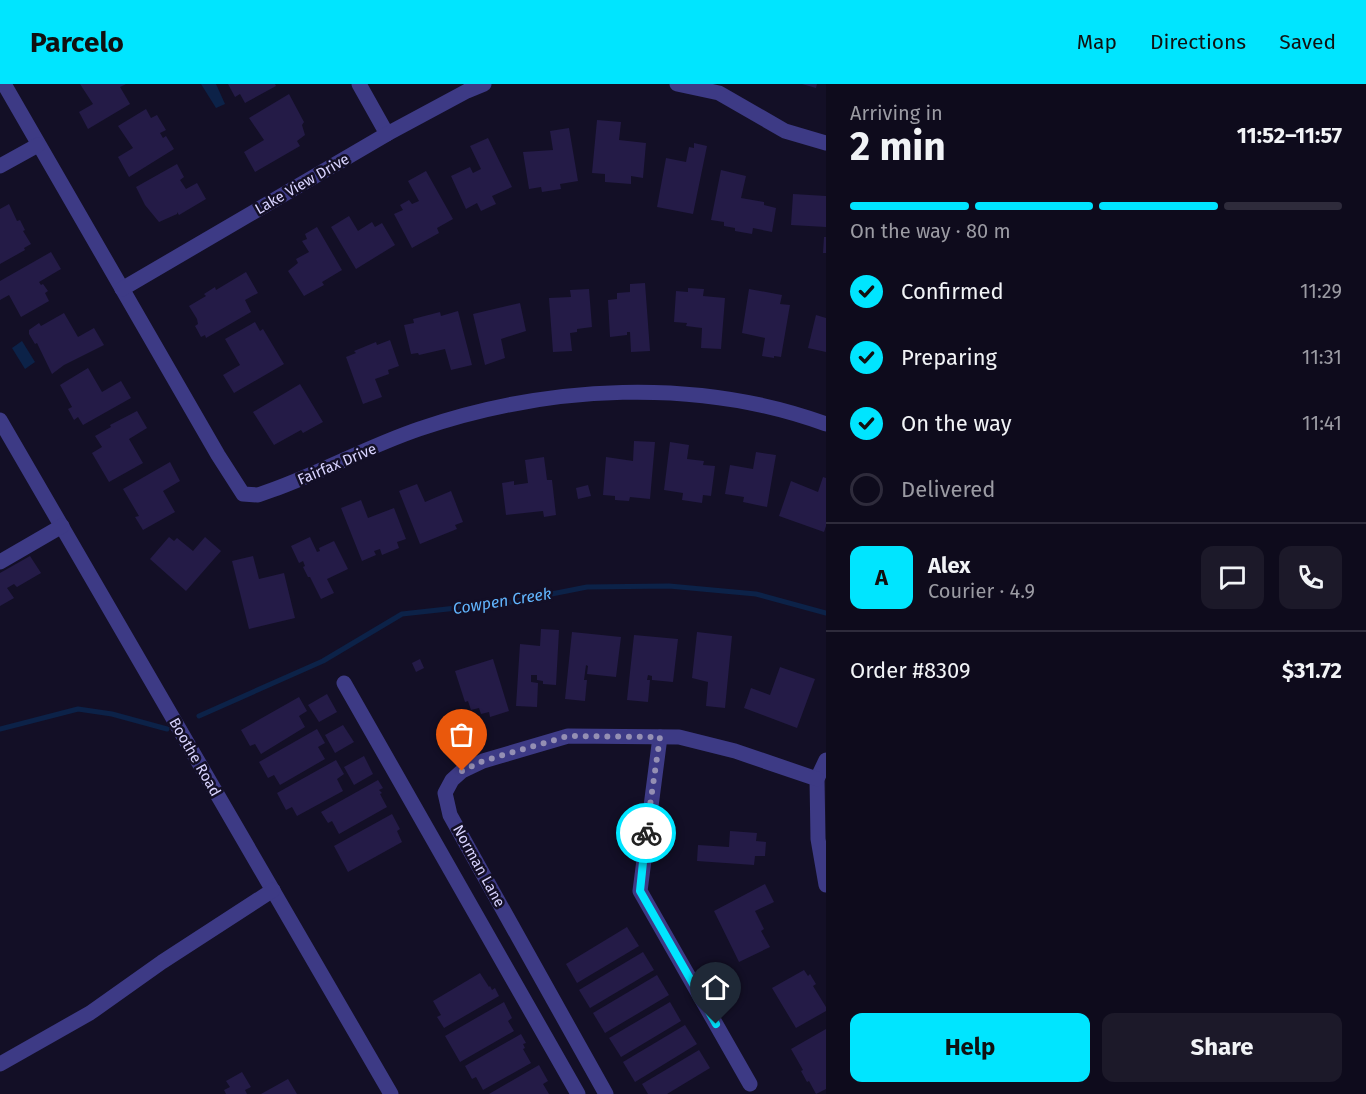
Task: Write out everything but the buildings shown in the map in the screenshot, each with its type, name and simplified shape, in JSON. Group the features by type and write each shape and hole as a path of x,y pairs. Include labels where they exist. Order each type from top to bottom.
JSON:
{"street":[{"name":"Fairfax Drive","path":"4,84 218,455 243,494 258,495 272,490 416,430 452,418 563,397 639,393 717,397 794,413 826,424"},
{"path":"359,84 387,134"},
{"name":"Lake View Drive","path":"122,289 387,134 484,84"},
{"path":"677,84 721,88 785,131 826,143"},
{"path":"0,166 38,145"},
{"name":"Boothe Road","path":"0,420 391,1094"},
{"path":"0,562 62,525"},
{"path":"344,683 578,1094"},
{"name":"Norman Lane","path":"606,1094 450,815 445,793 452,780 462,771 483,761 568,736 679,737 735,751 817,779"},
{"path":"660,737 640,891 750,1084"},
{"path":"826,760 817,779 818,840 826,885"},
{"path":"427,827 457,826"},
{"path":"0,1064 90,1013 162,962 273,890"}],"water":[{"path":"201,84 216,84 225,104 216,108"},
{"path":"22,341 35,362 25,369 12,348"}],"waterway":[{"name":"Cowpen Creek","path":"199,716 323,661 402,614 511,602 587,587 669,586 756,594 826,613"},
{"name":"Cowpen Creek","path":"0,729 78,709 112,714 167,729"}],"way so far":[{"path":"462,771 483,761 568,736 660,737 646,833"}],"route":[{"path":"646,833 640,891 716,1024"}]}
